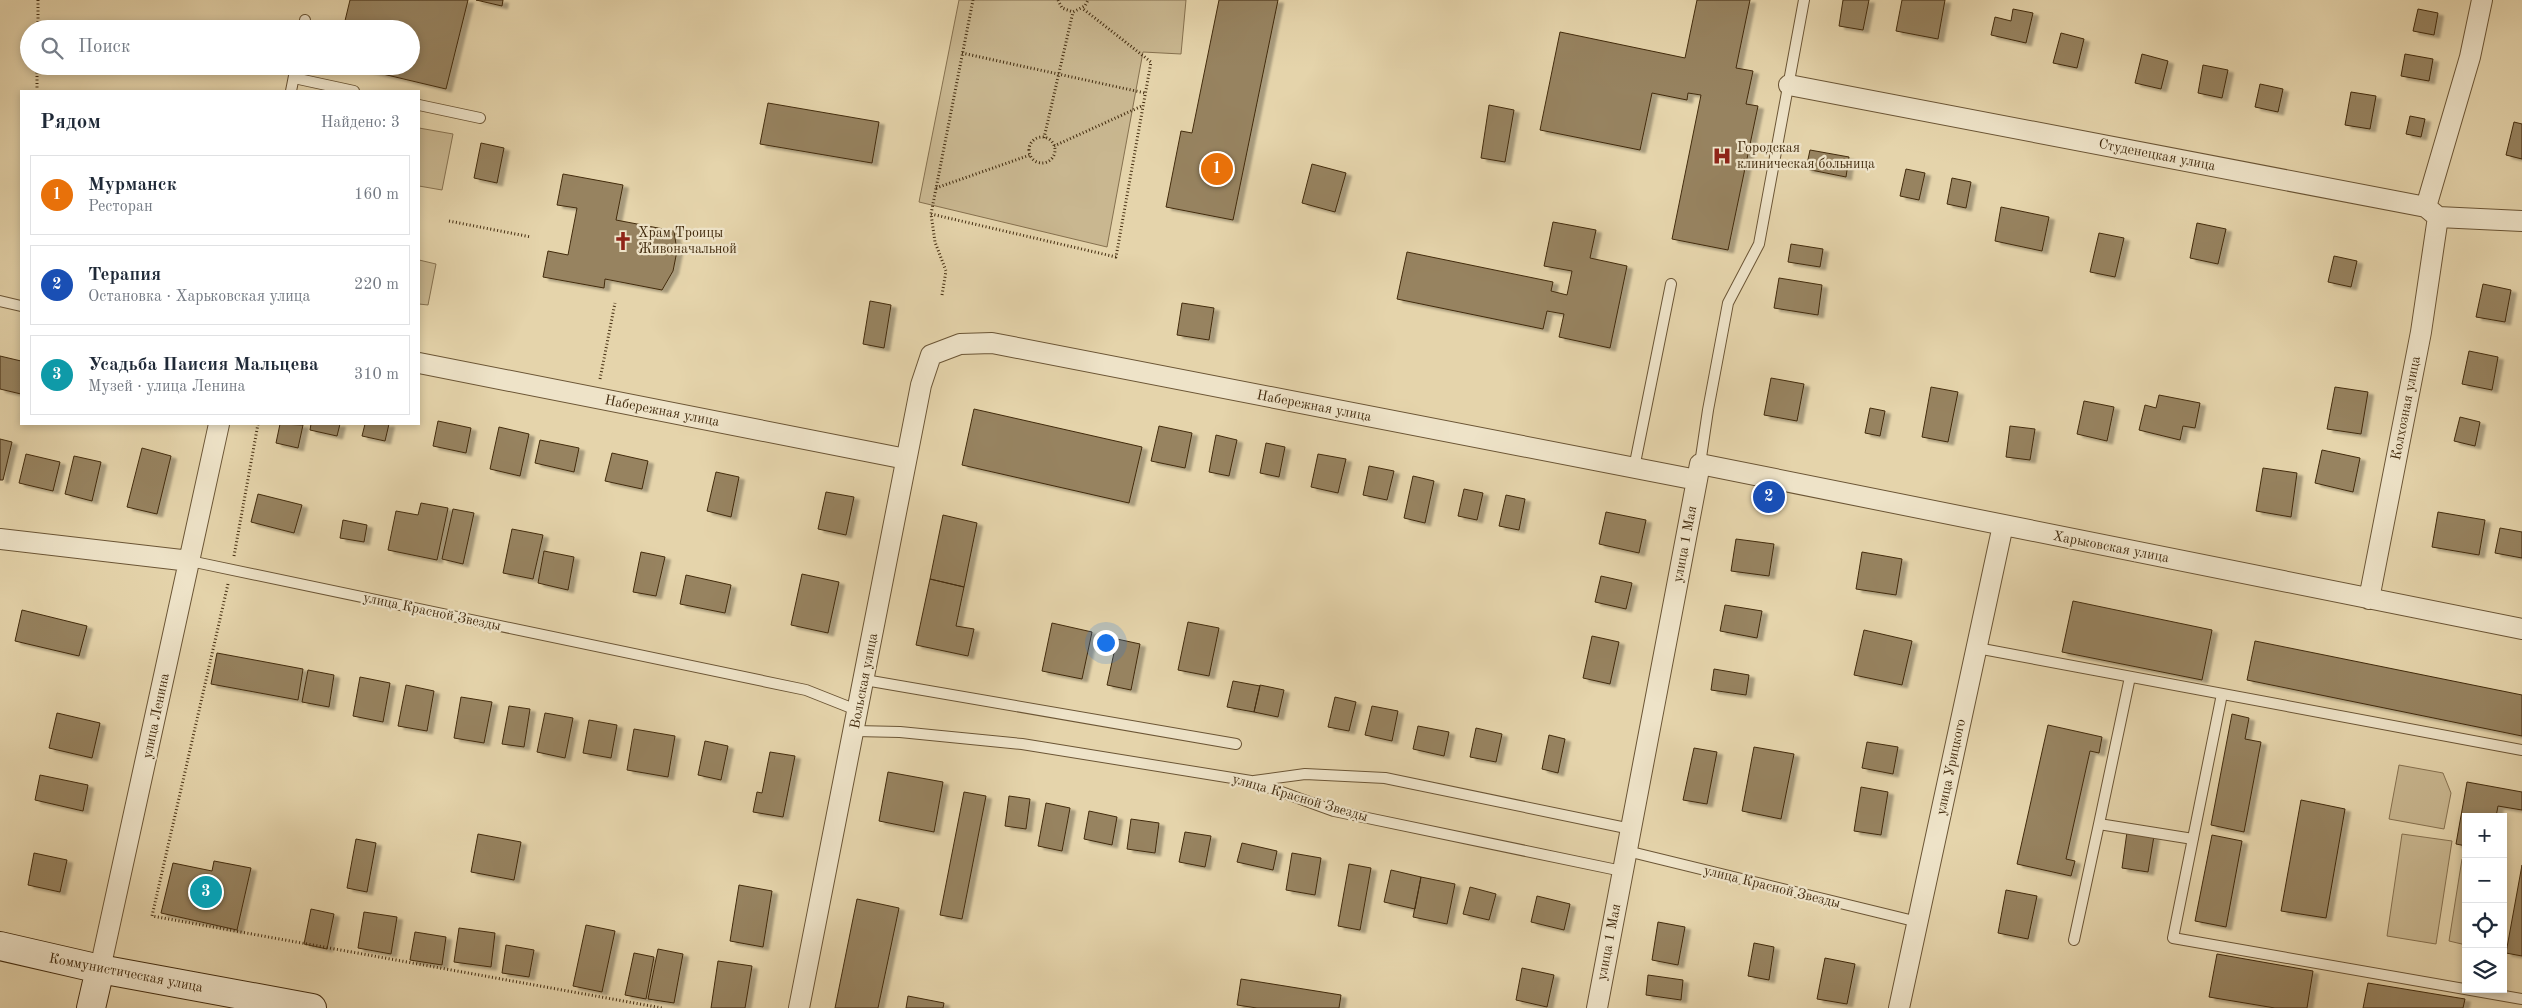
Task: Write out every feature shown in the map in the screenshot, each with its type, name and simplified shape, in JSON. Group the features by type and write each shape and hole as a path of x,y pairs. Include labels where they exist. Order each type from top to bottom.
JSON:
{"main road":[{"name":"Коммунистическая улица","path":"0,946 100,969 312,1008"},
{"name":"улица Ленина","path":"91,1008 100,969"}],"street":[{"name":"Колхозная улица","path":"2369,599 2421,332 2432,212 2482,0"},
{"name":"Студенецкая улица","path":"1789,85 2432,212 2522,221"},
{"name":"Набережная улица","path":"932,355 960,344 992,344 1634,468 1698,472"},
{"name":"Вольская улица","path":"798,1008 859,711 921,385 932,355"},
{"name":"Набережная улица","path":"420,363 906,459"},
{"name":"улица Ленина","path":"100,969 219,425"},
{"name":"Харьковская улица","path":"1698,472 2003,525 2522,629"},
{"name":"улица 1 Мая","path":"1597,1008 1698,472"},
{"name":"улица Урицкого","path":"1899,1008 2003,525"},
{"name":"улица Красной Звезды","path":"0,539 190,561"}],"lane":[{"name":"улица 1 Мая","path":"1698,472 1728,303 1759,244 1804,0"},
{"path":"291,90 294,75"},
{"path":"294,78 349,90"},
{"path":"420,105 480,118"},
{"path":"1634,468 1671,284"},
{"path":"0,301 20,306"},
{"name":"улица Красной Звезды","path":"190,561 806,690 859,711"},
{"path":"1976,648 2522,750"},
{"path":"2074,940 2130,677"},
{"path":"865,680 1236,744"},
{"path":"2222,694 2173,938 2522,999"},
{"name":"улица Красной Звезды","path":"854,731 900,732 1022,744 1251,781 1334,811 1622,872"},
{"path":"1251,781 1306,774 1385,778 1631,829"},
{"path":"2099,824 2193,839"},
{"name":"улица Красной Звезды","path":"1627,851 1918,922"}],"path":[{"path":"38,0 38,20"},
{"path":"942,294 946,271 935,242 931,214 973,0"},
{"path":"1058,0 1062,8 1073,12 1082,8 1088,0"},
{"path":"931,214 1116,257 1150,62 1082,8"},
{"path":"1044,138 1073,12"},
{"path":"962,53 1145,92"},
{"path":"37,75 37,90"},
{"path":"1054,146 1143,106"},
{"path":"1044,138 1054,146 1054,152 1048,161 1038,163 1030,156 1029,150 1034,140 1044,138"},
{"path":"936,188 1030,156"},
{"path":"449,221 531,237"},
{"path":"599,384 615,303"},
{"path":"258,425 231,571 152,916 662,1008"}],"shaded area":[{"path":"959,0 1186,0 1181,54 1143,52 1107,247 919,202"},
{"path":"420,128 453,134 442,190 420,186"},
{"path":"420,260 436,264 428,305 420,304"},
{"path":"2399,765 2443,773 2451,793 2444,829 2389,819"},
{"path":"2402,834 2452,841 2436,944 2387,936"},
{"path":"2462,859 2462,944 2449,941"}],"building":[{"path":"350,0 468,0 446,89 387,75 420,75 420,20 345,20"},
{"path":"476,0 503,0 502,6"},
{"path":"1219,0 1278,0 1233,220 1166,207 1181,131 1192,133"},
{"path":"1697,0 1750,0 1736,68 1753,71 1746,104 1758,106 1728,250 1672,239 1701,95 1688,93 1687,100 1652,93 1640,150 1540,130 1560,32 1685,58"},
{"path":"1843,0 1869,0 1863,30 1839,26"},
{"path":"1902,0 1945,0 1938,39 1896,31"},
{"path":"2013,9 2033,13 2026,43 1991,35 1995,17 2011,21"},
{"path":"2418,9 2438,13 2434,35 2413,31"},
{"path":"2061,33 2084,39 2077,68 2053,63"},
{"path":"2142,54 2168,61 2161,89 2135,83"},
{"path":"2405,54 2433,59 2429,81 2401,76"},
{"path":"2203,65 2228,70 2222,98 2198,93"},
{"path":"2260,84 2283,89 2278,112 2255,107"},
{"path":"2351,92 2376,96 2370,129 2345,125"},
{"path":"768,103 879,122 872,163 760,144"},
{"path":"1489,105 1514,110 1505,162 1481,158"},
{"path":"2410,116 2425,119 2421,137 2406,134"},
{"path":"2514,122 2522,124 2522,159 2506,155"},
{"path":"481,143 504,148 497,183 474,178"},
{"path":"1810,150 1849,157 1846,177 1806,169"},
{"path":"1312,164 1346,173 1335,212 1302,203"},
{"path":"1906,169 1925,173 1919,200 1900,196"},
{"name":"Храм Троицы Живоначальной","path":"563,174 623,185 616,220 674,231 677,251 673,271 662,290 605,279 604,288 543,277 548,251 568,255 577,208 557,205"},
{"path":"1952,178 1971,182 1966,208 1947,204"},
{"path":"2001,207 2049,217 2042,251 1995,241"},
{"path":"1553,222 1596,230 1590,258 1627,266 1610,348 1559,337 1564,314 1547,311 1543,329 1397,299 1407,252 1553,282 1551,291 1567,295 1572,271 1544,266"},
{"path":"2197,223 2226,229 2218,264 2190,258"},
{"path":"2099,233 2124,238 2115,277 2090,272"},
{"path":"1791,244 1823,249 1820,267 1788,262"},
{"path":"2334,256 2357,261 2351,287 2328,282"},
{"path":"1779,278 1822,285 1818,315 1774,308"},
{"path":"2483,284 2511,290 2505,322 2476,317"},
{"path":"870,301 891,305 884,348 863,344"},
{"path":"1182,303 1214,308 1209,340 1177,335"},
{"path":"2469,351 2498,357 2492,390 2462,384"},
{"path":"0,356 20,361 20,394 0,389"},
{"path":"1771,378 1804,384 1797,421 1764,415"},
{"path":"1931,387 1958,392 1948,442 1922,437"},
{"path":"2335,387 2368,392 2361,434 2327,429"},
{"path":"2159,395 2200,403 2195,428 2183,426 2180,440 2139,430 2145,405 2156,408"},
{"path":"2084,401 2114,407 2107,441 2077,434"},
{"path":"1870,408 1885,411 1880,436 1865,433"},
{"path":"974,409 1142,447 1129,503 962,465"},
{"path":"2460,417 2480,422 2475,446 2454,441"},
{"path":"438,421 471,428 466,453 433,446"},
{"path":"280,425 303,425 298,448 276,443"},
{"path":"311,425 340,425 337,436 310,430"},
{"path":"365,425 389,425 385,441 362,436"},
{"path":"1159,426 1192,433 1185,468 1151,461"},
{"path":"2010,426 2035,429 2030,460 2006,457"},
{"path":"499,427 529,434 520,476 490,469"},
{"path":"1216,435 1237,440 1229,476 1209,472"},
{"path":"0,439 12,442 3,480 0,480"},
{"path":"540,440 579,448 574,472 535,463"},
{"path":"1266,443 1285,447 1279,477 1260,473"},
{"path":"142,448 171,456 157,514 127,507"},
{"path":"2322,450 2360,458 2353,492 2315,483"},
{"path":"612,453 648,461 642,489 605,481"},
{"path":"26,454 60,462 53,491 19,483"},
{"path":"1318,454 1346,459 1338,493 1311,487"},
{"path":"74,456 101,462 92,501 65,494"},
{"path":"1369,466 1394,471 1387,500 1363,495"},
{"path":"2263,468 2297,473 2291,517 2256,511"},
{"path":"716,472 739,477 731,517 707,511"},
{"path":"1413,476 1434,481 1425,523 1404,518"},
{"path":"1464,489 1483,493 1477,520 1458,516"},
{"path":"826,492 854,497 846,535 818,529"},
{"path":"258,494 302,505 294,533 251,522"},
{"path":"1506,495 1525,499 1519,530 1499,526"},
{"path":"421,503 448,508 437,560 388,550 396,511 418,515"},
{"path":"453,509 474,513 463,564 442,559"},
{"path":"1606,512 1646,520 1639,553 1599,544"},
{"path":"2438,512 2485,520 2479,555 2432,547"},
{"path":"943,515 977,523 964,587 930,579"},
{"path":"343,520 367,525 364,542 340,538"},
{"path":"2500,528 2522,532 2522,558 2495,553"},
{"path":"512,529 543,535 533,579 503,573"},
{"path":"1736,539 1774,544 1769,576 1731,571"},
{"path":"544,551 574,557 568,590 538,583"},
{"path":"641,552 665,557 656,596 633,592"},
{"path":"1862,552 1902,559 1896,595 1856,589"},
{"path":"802,574 839,582 828,633 791,625"},
{"path":"686,575 731,585 725,613 680,604"},
{"path":"1601,576 1632,583 1626,609 1595,602"},
{"path":"930,579 964,587 956,626 974,629 968,656 916,645"},
{"path":"2073,601 2212,630 2202,680 2062,652"},
{"path":"1725,605 1762,611 1757,638 1720,631"},
{"path":"22,610 87,626 79,656 15,641"},
{"path":"1188,622 1219,628 1209,676 1178,670"},
{"path":"1052,623 1092,632 1082,679 1042,671"},
{"path":"1864,630 1912,641 1902,685 1854,675"},
{"path":"1592,636 1619,642 1610,684 1583,678"},
{"path":"1117,639 1140,644 1131,690 1107,685"},
{"path":"2255,641 2522,695 2522,736 2247,680"},
{"path":"217,653 303,669 298,700 211,684"},
{"path":"1714,669 1749,675 1746,695 1711,690"},
{"path":"308,670 334,675 329,707 302,702"},
{"path":"360,677 390,683 383,722 353,716"},
{"path":"1233,681 1260,686 1254,712 1227,707"},
{"path":"406,685 434,691 427,731 398,726"},
{"path":"1260,685 1284,690 1278,717 1254,712"},
{"path":"461,697 492,702 484,743 454,738"},
{"path":"1335,697 1356,702 1349,731 1328,727"},
{"path":"509,706 530,709 524,747 502,744"},
{"path":"1372,706 1398,711 1392,741 1365,735"},
{"path":"57,713 100,723 92,758 49,748"},
{"path":"545,713 573,718 565,758 537,752"},
{"path":"2232,714 2249,718 2245,739 2261,742 2244,832 2211,825"},
{"path":"589,720 617,725 611,758 583,753"},
{"path":"2048,725 2102,737 2099,753 2090,751 2066,859 2075,861 2071,876 2017,864"},
{"path":"1418,726 1449,732 1444,756 1413,749"},
{"path":"1476,728 1502,734 1496,762 1470,757"},
{"path":"634,729 675,736 668,777 627,770"},
{"path":"1549,735 1565,739 1558,773 1542,769"},
{"path":"705,741 728,746 721,780 698,775"},
{"path":"1867,742 1898,747 1893,774 1862,768"},
{"path":"1754,747 1794,754 1781,819 1742,811"},
{"path":"1694,748 1717,752 1707,804 1683,800"},
{"path":"770,752 795,756 783,817 753,812 757,792 762,793"},
{"path":"888,772 943,782 934,832 879,821"},
{"path":"40,775 88,785 83,811 35,800"},
{"path":"2467,782 2522,792 2522,810 2498,806 2497,813 2462,813 2462,845 2456,844"},
{"path":"1861,787 1888,792 1881,835 1854,831"},
{"path":"964,792 986,796 962,919 940,915"},
{"path":"1009,796 1030,799 1026,829 1005,826"},
{"path":"2301,800 2345,809 2326,918 2281,911"},
{"path":"1046,803 1070,808 1062,851 1038,846"},
{"path":"1089,811 1117,817 1112,845 1084,839"},
{"path":"1131,819 1159,823 1155,853 1127,849"},
{"path":"1185,832 1211,836 1205,867 1179,862"},
{"path":"2127,832 2154,836 2148,872 2122,868"},
{"path":"478,834 521,842 514,880 471,872"},
{"path":"2212,835 2242,841 2226,927 2195,921"},
{"path":"356,839 376,843 367,892 347,888"},
{"path":"1242,843 1277,851 1273,870 1237,862"},
{"path":"34,853 67,860 60,892 28,885"},
{"path":"1292,853 1321,858 1315,895 1286,890"},
{"path":"214,861 251,868 237,930 161,913 173,863 212,871"},
{"path":"1349,864 1371,868 1360,930 1338,926"},
{"path":"2522,865 2522,956 2507,953"},
{"path":"1391,870 1421,877 1415,909 1384,902"},
{"path":"1421,877 1455,884 1447,924 1413,917"},
{"path":"739,885 772,891 763,947 730,941"},
{"path":"1470,887 1496,894 1489,920 1463,914"},
{"path":"2006,890 2037,896 2028,939 1998,933"},
{"path":"1537,896 1570,904 1564,930 1531,922"},
{"path":"857,899 899,908 878,1008 835,1008"},
{"path":"311,909 334,914 327,949 304,944"},
{"path":"364,912 397,917 391,954 358,948"},
{"path":"1658,922 1685,927 1678,965 1652,960"},
{"path":"586,925 615,931 602,992 573,986"},
{"path":"459,928 495,933 491,967 454,962"},
{"path":"415,932 446,937 442,965 410,960"},
{"path":"1754,943 1774,947 1769,980 1748,976"},
{"path":"506,945 534,950 529,977 502,973"},
{"path":"658,949 683,954 674,1003 648,999"},
{"path":"634,953 654,957 646,999 625,995"},
{"path":"2217,954 2313,971 2307,1008 2275,1008 2209,997"},
{"path":"1825,958 1855,964 1847,1004 1817,999"},
{"path":"718,961 752,966 745,1008 711,1008"},
{"path":"1522,968 1554,975 1547,1007 1516,1000"},
{"path":"1648,975 1683,980 1681,1000 1646,995"},
{"path":"1241,979 1341,995 1339,1008 1257,1008 1237,1005"},
{"path":"2368,983 2465,999 2463,1008 2363,1008"},
{"path":"908,996 944,1003 943,1008 906,1008"}],"place":[{"name":"Городская клиническая больница","path":"1722,156"},
{"name":"Мурманск","path":"1217,169"},
{"name":"Храм Троицы Живоначальной","path":"623,241"},
{"name":"Терапия","path":"1769,497"},
{"name":"Усадьба Паисия Мальцева","path":"206,892"}]}
